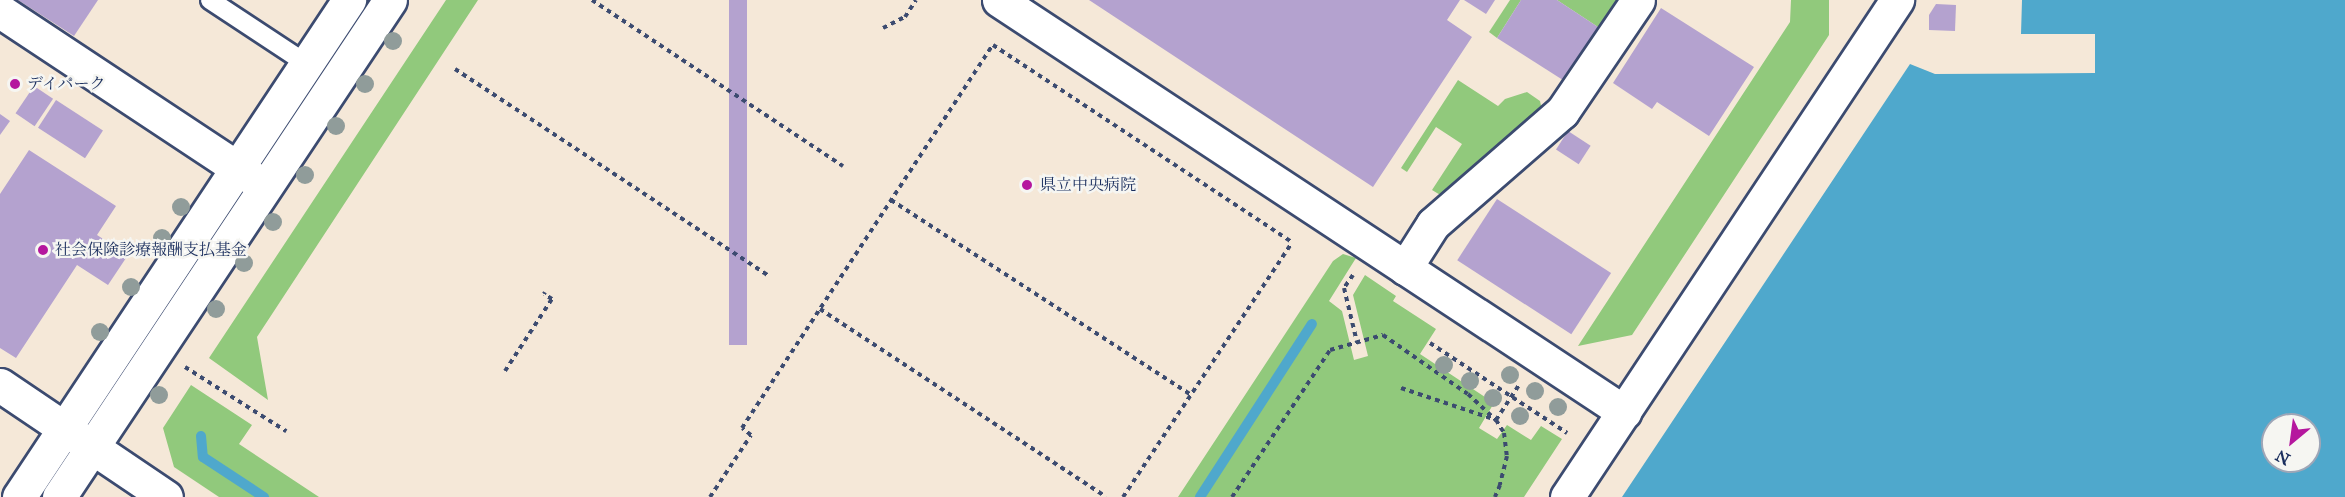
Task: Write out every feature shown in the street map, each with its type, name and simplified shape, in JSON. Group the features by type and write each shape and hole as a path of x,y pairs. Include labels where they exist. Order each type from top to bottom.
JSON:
{"street":[{"path":"19,497 349,0"},
{"path":"59,497 390,0"},
{"path":"999,0 1624,412"},
{"path":"1405,268 1433,224 1562,111 1638,0"},
{"path":"1567,497 1897,0"},
{"path":"0,11 265,187"},
{"path":"0,385 165,497"}],"lane":[{"path":"210,0 308,64 334,84"}],"path":[{"path":"592,0 843,166"},
{"path":"883,28 905,17 916,0"},
{"path":"710,497 751,435 742,428 993,45 1292,243"},
{"path":"455,69 769,276"},
{"path":"891,200 1191,395"},
{"path":"1124,497 1314,208"},
{"path":"1354,272 1344,288 1357,342"},
{"path":"505,371 552,299 544,294 546,292"},
{"path":"820,309 1106,497"},
{"path":"1232,497 1330,350 1383,335 1468,394 1496,420 1504,433 1507,456 1495,497"},
{"path":"1430,344 1577,439"},
{"path":"184,366 286,431"},
{"path":"1496,420 1521,382"},
{"path":"1401,388 1496,420"}],"green space":[{"path":"446,0 478,0 257,337 268,400 209,358"},
{"path":"1510,0 1521,0 1497,38 1489,32"},
{"path":"1557,0 1620,0 1601,29"},
{"path":"1791,0 1829,0 1829,35 1632,335 1578,346 1790,22"},
{"path":"1458,80 1498,106 1505,99 1527,92 1540,101 1542,110 1442,196 1432,190 1462,144 1436,127 1407,172 1401,168"},
{"path":"1343,254 1356,258 1329,301 1342,311 1354,360 1368,356 1353,295 1365,275 1396,296 1393,301 1436,329 1420,354 1494,403 1479,428 1497,439 1507,425 1531,440 1541,426 1562,439 1524,497 1178,497 1333,261"},
{"path":"191,385 252,425 239,444 319,497 219,497 174,467 163,428"}],"water":[{"path":"2022,0 2345,0 2345,497 1622,497 1910,64 1935,74 2095,73 2095,34 2021,34"}],"building":[{"path":"18,0 98,0 74,36"},
{"path":"729,0 747,0 747,345 729,345"},
{"path":"1089,0 1460,0 1447,20 1472,37 1373,187"},
{"path":"1464,0 1495,0 1486,14"},
{"path":"1521,0 1557,0 1601,29 1566,82 1497,38"},
{"path":"1936,4 1956,5 1955,31 1929,30 1929,15"},
{"path":"1661,8 1754,67 1709,136 1657,102 1652,109 1613,83"},
{"path":"34,86 53,99 35,126 16,113"},
{"path":"56,100 103,130 85,158 38,128"},
{"path":"0,114 10,121 0,135"},
{"path":"1568,131 1591,146 1579,164 1556,149"},
{"name":"社会保険診療報酬支払基金","path":"29,150 116,206 97,235 128,255 108,285 77,265 16,358 0,348 0,194"},
{"path":"1497,199 1611,273 1571,334 1457,260"}],"waterway":[{"path":"1200,497 1312,324"},
{"path":"201,436 203,457 264,497"}],"place":[{"name":"デイパーク","path":"15,84"},
{"name":"県立中央病院","path":"1027,185"},
{"name":"社会保険診療報酬支払基金","path":"43,250"}]}
